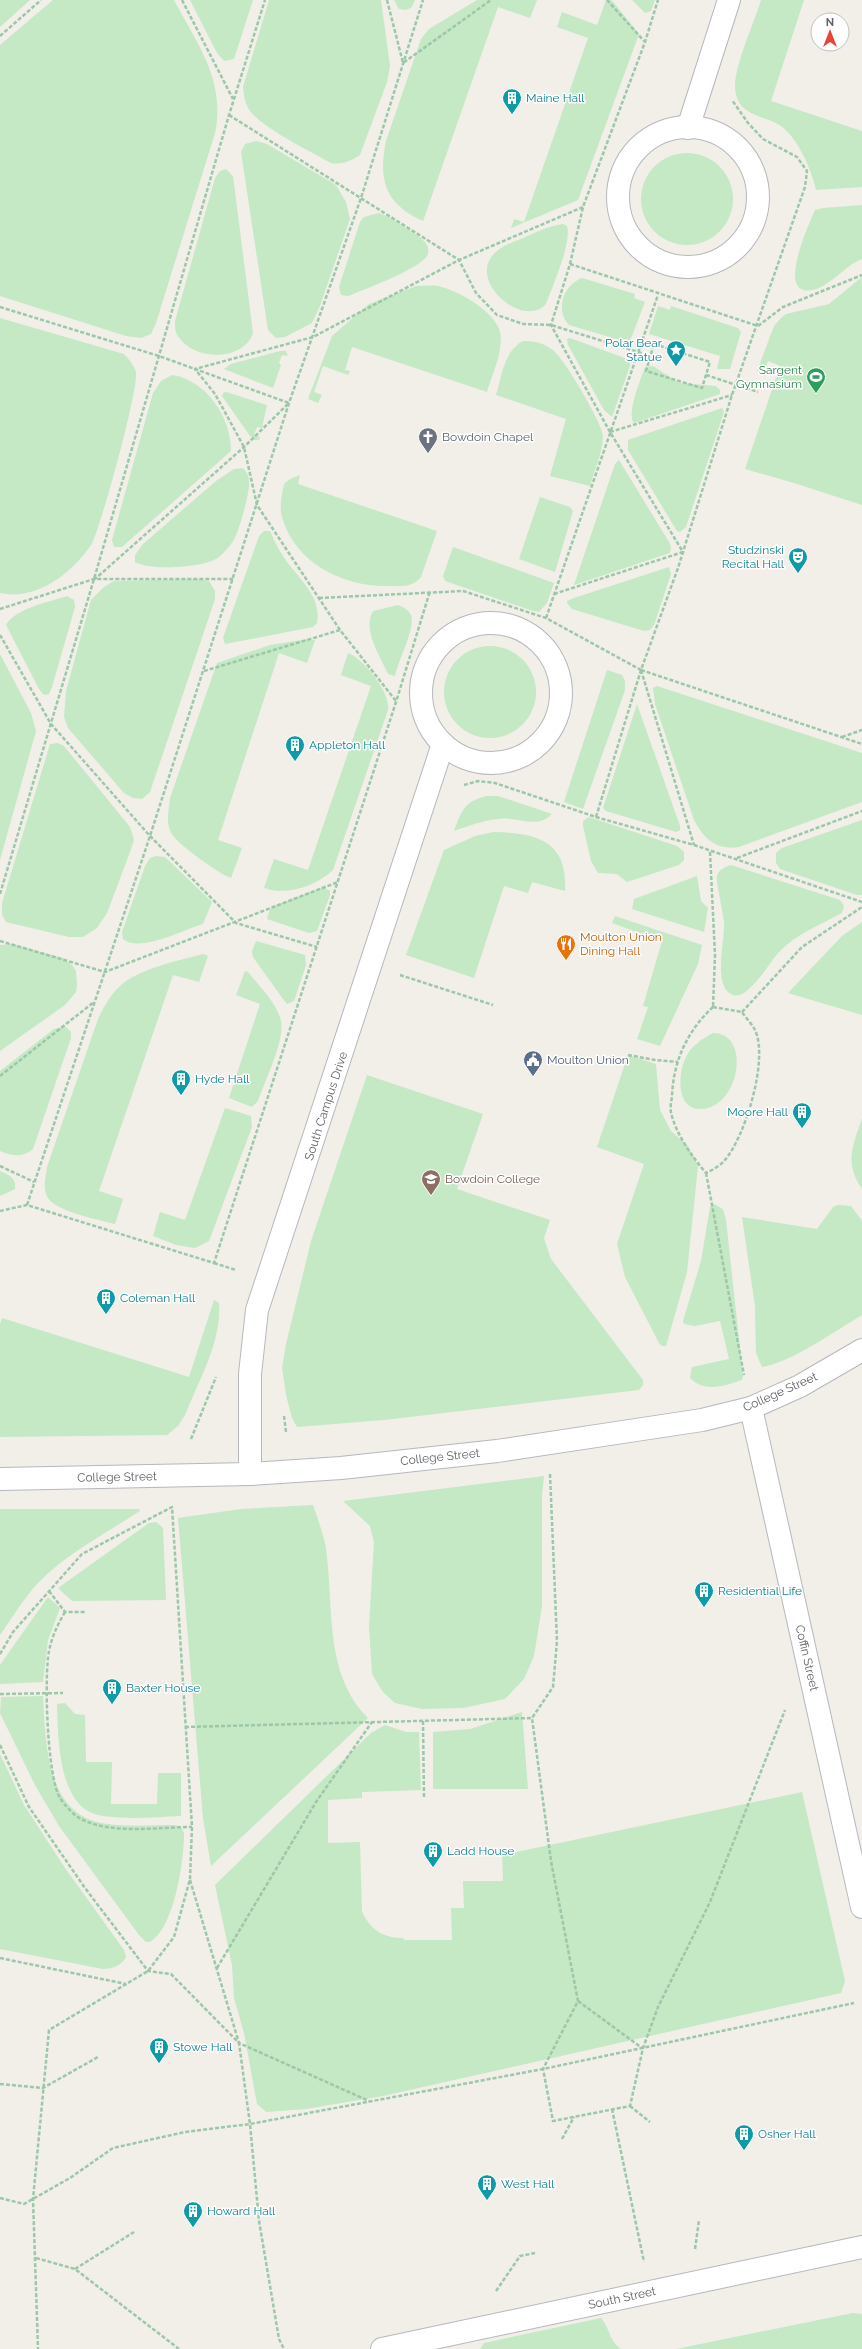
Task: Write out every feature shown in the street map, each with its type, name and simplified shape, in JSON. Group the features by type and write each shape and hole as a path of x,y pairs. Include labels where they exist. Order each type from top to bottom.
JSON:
{"street":[{"path":"688,128 729,0"},
{"path":"677,128 688,128 700,128 722,135 740,150 753,169 758,191 756,215 747,236 731,252 711,263 688,267 665,263 658,260 644,252 629,236 620,214 618,191 623,168 637,149 655,135 677,128"},
{"path":"480,624 503,624 525,631 543,646 555,665 561,688 559,711 550,732 534,749 513,760 490,763 467,759 443,744 432,732 422,710 420,687 426,664 439,646 458,631 480,624"},
{"name":"South Campus Drive","path":"250,1474 250,1374 257,1310 443,744"},
{"name":"College Street","path":"0,1479 250,1474 341,1468 496,1451 702,1420 751,1408 800,1386 862,1350"},
{"name":"Coffin Street","path":"751,1408 862,1907"},
{"name":"South Street","path":"382,2349 862,2247"}],"path":[{"path":"0,36 41,0"},
{"path":"182,0 233,100"},
{"path":"0,894 94,579 233,100 265,0"},
{"path":"387,0 404,63"},
{"path":"27,1205 150,836 289,402 361,198 423,0"},
{"path":"404,63 491,0"},
{"path":"607,0 644,42"},
{"path":"658,0 583,207 570,264 552,325 610,432 683,552"},
{"path":"596,817 641,670 683,552 732,395 758,326 805,187 807,171 797,157 763,139 733,104 731,97"},
{"path":"229,115 459,260 476,293 497,315 523,324 552,325 651,356"},
{"path":"195,369 313,337 459,260 583,207"},
{"path":"570,264 658,295 758,326"},
{"path":"758,326 783,307 862,275"},
{"path":"546,618 637,351 658,295"},
{"path":"0,307 159,356 289,402"},
{"path":"654,344 710,362 706,375 702,388 646,371 654,344"},
{"path":"195,369 215,394 244,447 257,505 340,630 396,702"},
{"path":"706,375 758,392"},
{"path":"610,432 732,395"},
{"path":"94,579 244,447 289,402"},
{"path":"554,594 683,552"},
{"path":"0,609 94,579 233,579"},
{"path":"319,598 430,591 463,591 546,618 641,670 862,744"},
{"path":"0,1211 27,1205 214,1262 396,702 430,591"},
{"path":"203,671 340,630"},
{"path":"0,635 50,724 150,836 236,923 316,947"},
{"path":"641,670 694,845"},
{"path":"841,737 862,730"},
{"path":"462,786 478,781 495,784 596,817 694,845 710,852 736,858 862,902"},
{"path":"736,858 862,811"},
{"path":"710,852 715,955 713,1007 698,1021 683,1047 672,1080 671,1112 690,1155 706,1174 751,1408"},
{"path":"0,941 105,972 236,923 338,882"},
{"path":"742,1012 802,947 862,907"},
{"path":"394,973 493,1005"},
{"path":"0,1076 95,1001"},
{"path":"706,1174 724,1162 740,1134 755,1081 760,1053 755,1030 742,1012 713,1007"},
{"path":"628,1054 655,1060 678,1062"},
{"path":"0,1166 34,1182"},
{"path":"550,1472 557,1641 553,1687 532,1718 551,1861 578,2001 543,2069 553,2121 630,2106"},
{"path":"0,1654 13,1632 82,1554 172,1507 192,1827 190,1879 174,1937 148,1971 49,2030 33,2199 38,2349"},
{"path":"49,1591 65,1612"},
{"path":"65,1612 85,1612"},
{"path":"65,1612 54,1632 49,1652 47,1693 51,1764 60,1798 79,1819 102,1827 192,1827"},
{"path":"0,1694 63,1693"},
{"path":"630,2106 643,2048 658,2007 710,1902 786,1706"},
{"path":"185,1727 532,1718"},
{"path":"423,1721 424,1799"},
{"path":"216,1969 316,1802 372,1722"},
{"path":"0,1745 29,1807 85,1888 148,1971 171,1974 238,2043 369,2102"},
{"path":"190,1879 238,2043 250,2124 259,2221 279,2339 284,2349"},
{"path":"0,1958 126,1984"},
{"path":"578,2001 643,2048"},
{"path":"0,2198 24,2204 70,2178 113,2148 185,2132 250,2124 543,2069 854,2003"},
{"path":"0,2084 44,2088 98,2057"},
{"path":"630,2106 650,2122"},
{"path":"612,2110 644,2265"},
{"path":"562,2139 574,2117"},
{"path":"694,2254 699,2220"},
{"path":"75,2269 134,2232"},
{"path":"493,2296 520,2256 535,2253"},
{"path":"36,2258 75,2269 179,2349"}],"green space":[{"path":"0,0 30,0 0,27"},
{"path":"53,0 174,0 200,47 213,79 217,114 215,133 156,323 151,334 141,338 126,336 0,296 0,45"},
{"path":"190,0 253,0 234,59 224,61 217,53"},
{"path":"269,0 381,0 390,66 387,82 360,155 353,159 343,163 331,163 276,132 257,118 248,108 243,87"},
{"path":"394,0 415,0 412,7 406,10 399,9"},
{"path":"477,0 537,0 530,18 498,7 423,221 400,207 392,198 387,189 383,168 386,141 421,39 429,29"},
{"path":"606,0 611,0 614,3 639,34 578,200 511,228 514,219 524,222 588,38 557,27 562,12 597,25"},
{"path":"632,0 655,0 651,11 645,13"},
{"path":"761,0 804,0 771,101 862,131 862,187 816,190 808,165 793,138 787,131 774,122 751,113 740,103 736,95 735,85 738,65"},
{"path":"256,141 267,144 336,185 346,202 350,219 320,306 312,323 285,337 276,338 268,330 241,152 245,144"},
{"path":"687,153 705,157 719,167 729,181 733,199 729,217 719,231 705,241 687,245 669,241 655,231 645,217 641,199 645,181 655,167 669,157"},
{"path":"226,169 233,176 253,333 248,342 239,349 229,353 217,355 206,354 185,344 177,334 175,329 175,321 215,178 220,171"},
{"path":"862,205 862,259 819,288 805,290 797,285 795,275 797,261 806,231 815,210"},
{"path":"379,213 411,231 426,243 428,246 428,254 424,260 416,266 392,278 348,296 341,295 339,287 360,222 364,217"},
{"path":"563,224 567,226 567,243 561,265 546,304 535,310 523,310 510,305 499,296 490,285 487,272 490,259 506,245 552,226"},
{"name":"Sargent Gymnasium","path":"862,277 862,505 745,469 780,366 768,361 764,373 757,371 774,326 786,314 829,304"},
{"path":"582,278 635,294 634,298 645,302 630,341 623,341 569,325 562,312 563,298 570,286 575,281"},
{"path":"416,286 438,286 455,292 483,309 497,324 501,339 499,354 487,392 352,347 345,370 350,371 348,375 323,366 314,392 322,395 318,403 308,399 332,336 369,304"},
{"path":"658,306 670,310 671,306 738,328 741,332 730,369 717,369 720,356 649,334"},
{"path":"0,318 124,354 136,372 132,404 118,459 96,534 91,545 83,556 63,575 52,583 27,593 0,593"},
{"path":"570,338 630,360 630,366 612,417 604,410 568,345 567,339"},
{"path":"523,341 532,341 547,346 559,356 574,378 597,419 603,436 603,442 590,486 550,476 566,419 496,395 502,372 508,357 517,345"},
{"path":"280,351 286,351 288,356 282,355 279,363 281,365 273,388 224,369 231,364"},
{"path":"653,366 679,383 716,386 720,390 720,394 634,423 632,419 633,404 645,367"},
{"path":"172,375 184,378 196,384 206,392 214,402 227,425 231,451 122,547 114,547 112,540 153,393 161,381"},
{"path":"226,392 267,405 262,428 257,427 254,435 260,437 259,440 254,440 250,436 222,396 223,393"},
{"path":"722,408 724,412 686,527 680,532 677,531 628,450 628,440"},
{"path":"619,460 669,542 671,546 670,553 574,585 615,464"},
{"path":"243,468 248,475 249,480 246,503 233,541 225,552 212,561 190,566 152,567 135,562 135,555 143,544 216,481 234,469"},
{"path":"300,475 298,484 437,531 421,577 418,581 406,586 371,585 354,582 338,577 309,559 288,533 281,513 281,500 284,484 290,479"},
{"path":"540,497 570,507 573,511 555,572 519,559"},
{"path":"264,531 270,531 285,559 308,588 316,604 318,613 317,623 313,627 225,644 223,638 259,536"},
{"path":"453,547 554,583 547,603 539,612 533,611 445,581 443,576"},
{"path":"669,567 671,574 654,625 650,630 644,631 572,609 567,603 567,601 574,598"},
{"path":"198,579 209,581 215,591 215,599 150,792 142,799 133,798 124,793 68,728 64,717 66,691 91,600 104,587 114,581"},
{"path":"67,596 74,600 75,607 52,687 49,694 44,695 39,689 6,625 17,614 25,610 42,603"},
{"path":"398,605 404,607 408,611 412,620 409,636 395,676 388,674 373,642 370,618 373,611"},
{"path":"308,639 315,640 307,663 279,653 218,840 242,848 231,878 200,859 182,845 172,834 168,821 170,798 217,663 270,645"},
{"path":"490,646 499,647 516,654 528,666 535,683 535,701 528,718 516,730 499,737 490,738 481,737 464,730 452,718 445,701 444,692 445,683 452,666 464,654 481,647"},
{"path":"348,653 361,662 375,677 385,695 388,703 388,710 333,870 318,881 301,888 282,891 264,888 274,859 308,870 371,686 341,675"},
{"path":"0,654 31,713 36,731 0,860"},
{"path":"607,670 622,675 625,681 625,690 583,809 564,802"},
{"path":"657,686 862,753 862,802 739,847 724,847 712,842 702,833 694,820 655,704 653,688"},
{"path":"637,704 680,826 680,830 676,832 606,811 603,808"},
{"path":"58,743 64,746 130,827 134,840 107,913 97,928 83,937 69,937 6,922 2,914 2,903 50,744"},
{"path":"486,796 498,796 552,814 546,819 540,821 533,822 513,819 493,820 454,831 462,812 468,804"},
{"path":"589,817 677,846 684,852 684,860 679,865 627,882 617,874 598,873 591,861 583,826 583,821"},
{"path":"862,820 862,895 857,895 780,869 776,863 776,853 782,848"},
{"path":"493,832 523,834 546,843 555,850 561,860 565,874 565,891 532,882 528,893 504,886 474,978 406,955 444,850 475,836"},
{"path":"156,856 165,857 212,902 203,924 151,942 130,943 123,939 122,932 145,866 150,858"},
{"path":"731,865 840,900 844,906 842,913 801,934 786,945 752,986 739,995 733,995 727,990 723,983 721,973 724,923 717,876 721,870"},
{"path":"697,876 701,901 708,908 704,932 632,909 634,899"},
{"path":"323,887 330,891 330,895 317,931 309,933 267,919 270,909 276,905"},
{"path":"615,916 702,945 698,964 660,1046 637,1039 648,1007 643,1006 662,941 612,923"},
{"path":"862,922 862,1015 788,993 842,936"},
{"path":"256,941 305,955 306,965 294,1001 287,1004 253,957 252,951"},
{"path":"12,944 63,958 72,965 76,971 77,986 76,992 65,1005 0,1051 0,945"},
{"path":"203,954 208,956 199,982 173,975 99,1191 123,1199 115,1224 68,1211 53,1203 48,1198 45,1191 47,1167 98,1019 105,1006 113,993 120,986 137,975 171,962"},
{"path":"245,971 248,972 272,1001 281,1021 280,1039 274,1061 258,1101 252,1107 229,1098 260,1004 236,995"},
{"path":"65,1026 71,1032 71,1038 33,1149 21,1155 9,1154 0,1151 0,1071 54,1029"},
{"path":"713,1033 726,1036 733,1045 737,1058 736,1072 731,1086 723,1098 712,1107 698,1109 691,1107 682,1096 680,1080 681,1072 686,1057 691,1049 701,1040"},
{"path":"628,1055 656,1064 660,1110 671,1131 688,1146 698,1166 687,1272 666,1346 662,1346 659,1343 625,1277 617,1244 644,1164 597,1147"},
{"path":"367,1075 483,1114 457,1189 550,1220 544,1238 551,1259 643,1380 643,1385 639,1390 384,1420 297,1427 292,1418 286,1395 282,1368 286,1344 311,1241"},
{"path":"225,1108 251,1116 252,1127 209,1241 195,1248 176,1245 153,1236 160,1212 185,1220"},
{"path":"862,1118 862,1189 853,1170 852,1154"},
{"path":"0,1171 12,1177 15,1182 15,1189 0,1196"},
{"path":"714,1204 723,1209 726,1220 743,1376 742,1380 722,1386 708,1387 696,1383 690,1378 692,1367 729,1359 720,1321 695,1326 684,1324 683,1321 701,1261 710,1207"},
{"path":"838,1205 851,1206 862,1221 862,1315 785,1360 773,1365 762,1367 756,1353 755,1306 742,1217 817,1229 833,1207"},
{"path":"214,1300 219,1303 219,1317 213,1346 185,1415 178,1426 167,1435 0,1437 0,1324 2,1318 189,1377"},
{"path":"544,1476 542,1495 542,1606 534,1656 524,1679 505,1699 463,1708 422,1709 395,1703 383,1692 372,1674 369,1626 374,1542 370,1526 343,1501"},
{"path":"313,1505 325,1543 333,1635 337,1658 343,1680 353,1700 368,1718 211,1866 203,1818 178,1518 241,1509"},
{"path":"0,1509 139,1509 140,1511 72,1554 47,1574 26,1597 0,1635"},
{"path":"156,1522 163,1528 166,1600 72,1601 58,1588 149,1523"},
{"path":"48,1597 60,1608 48,1640 43,1682 0,1684 0,1665"},
{"path":"43,1696 48,1756 53,1775 61,1793 72,1808 87,1818 108,1824 133,1826 175,1825 181,1827 184,1833 180,1875 172,1908 159,1934 150,1942 146,1942 139,1935 59,1826 35,1785 0,1713 1,1697"},
{"path":"65,1703 75,1714 85,1715 86,1762 112,1762 111,1804 157,1804 158,1773 181,1773 181,1816 135,1818 111,1817 92,1813 81,1806 72,1794 66,1781 62,1765 58,1732 57,1704"},
{"path":"522,1712 528,1789 433,1789 433,1732 470,1729"},
{"path":"385,1725 406,1732 419,1732 421,1790 362,1792 362,1798 328,1800 328,1843 360,1842 362,1912 369,1924 378,1932 396,1938 403,1938 404,1940 452,1940 451,1908 464,1908 463,1881 503,1881 502,1855 802,1792 845,1981 841,1993 383,2096 306,2109 266,2112 257,2104 244,2033 234,1998 232,1965 215,1885 371,1733"},
{"path":"0,1754 24,1805 65,1868 124,1950 126,1957 117,1966 103,1969 0,1949"},
{"path":"853,2313 862,2314 862,2349 676,2349"},
{"path":"601,2318 607,2326 614,2342 621,2349 480,2349 484,2343"}],"place":[{"name":"Maine Hall","path":"512,115"},
{"name":"Polar Bear Statue","path":"676,367"},
{"name":"Sargent Gymnasium","path":"816,394"},
{"name":"Bowdoin Chapel","path":"428,454"},
{"name":"Studzinski Recital Hall","path":"798,574"},
{"name":"Appleton Hall","path":"295,762"},
{"name":"Moulton Union Dining Hall","path":"566,961"},
{"name":"Moulton Union","path":"533,1077"},
{"name":"Hyde Hall","path":"181,1096"},
{"name":"Moore Hall","path":"802,1129"},
{"name":"Bowdoin College","path":"431,1196"},
{"name":"Coleman Hall","path":"106,1315"},
{"name":"Residential Life","path":"704,1608"},
{"name":"Baxter House","path":"112,1705"},
{"name":"Ladd House","path":"433,1868"},
{"name":"Stowe Hall","path":"159,2064"},
{"name":"Osher Hall","path":"744,2151"},
{"name":"West Hall","path":"487,2201"},
{"name":"Howard Hall","path":"193,2228"}]}
